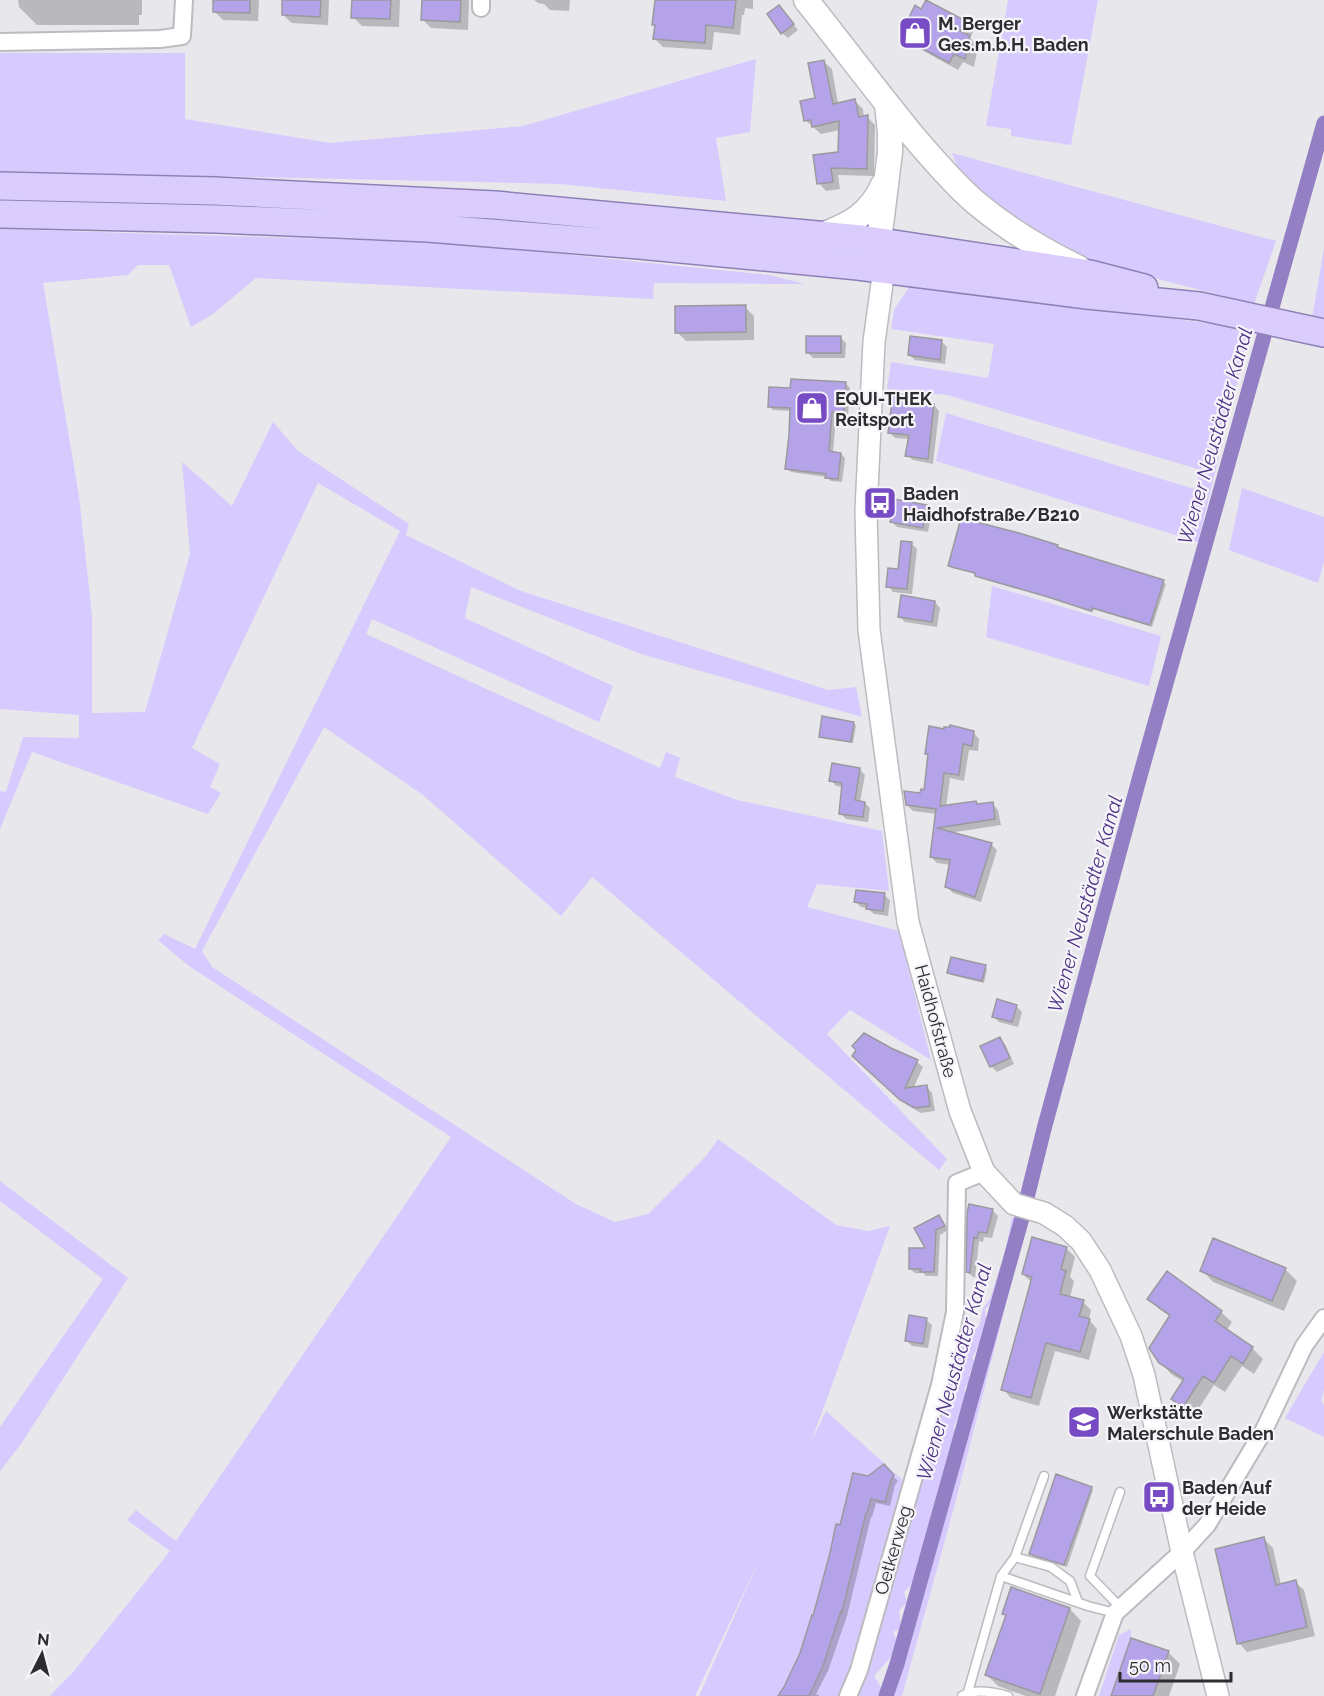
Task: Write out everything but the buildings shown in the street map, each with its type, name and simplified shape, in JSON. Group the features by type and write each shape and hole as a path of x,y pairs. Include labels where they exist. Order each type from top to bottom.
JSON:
{"main road":[{"path":"806,0 887,105 957,186 1012,230 1045,251 1090,274"},
{"name":"Haidhofstraße","path":"887,105 890,132 887,243"},
{"name":"Haidhofstraße","path":"884,269 887,243 905,158 904,125"},
{"name":"Haidhofstraße","path":"822,235 848,225 860,217 871,206 887,177"},
{"path":"0,186 215,191 495,205 822,235 1090,274 1199,306 1324,333"},
{"path":"0,214 217,219 428,228 639,245 884,269 1087,296 1199,306"}],"street":[{"path":"0,42 160,39 182,36 184,0"},
{"name":"Haidhofstraße","path":"884,269 875,300 866,511 869,630 908,922 960,1111 984,1172 1023,1206 1044,1213 1065,1226 1082,1241 1100,1270 1131,1336 1144,1375 1182,1552 1218,1696"},
{"name":"Oetkerweg","path":"848,1696 860,1670 940,1385 955,1312 957,1183 984,1172"},
{"path":"1085,1696 1118,1610 1182,1552 1207,1525 1264,1430 1304,1346 1324,1318"}],"lane":[{"path":"1008,1696 993,1692 965,1694 1001,1575 1015,1557 1044,1476"},
{"path":"1118,1610 1090,1576 1120,1492"},
{"path":"1015,1557 1051,1566 1070,1581 1078,1602"},
{"path":"1001,1575 1078,1602 1118,1610"}],"shaded area":[{"path":"1008,0 1098,0 1071,145 1011,136 1011,129 986,126"},
{"path":"0,53 185,53 185,119 330,143 523,126 756,59 750,132 716,138 726,201 560,184 0,171"},
{"path":"952,153 1276,241 1254,304 1089,261 1046,244 965,185"},
{"path":"0,229 453,243 769,275 805,284 654,283 653,299 256,278 213,314 191,327 169,265 138,265 128,275 43,283 79,496 92,616 92,713 145,712 190,554 182,462 232,506 273,422 298,451 409,524 406,535 521,591 828,690 856,687 862,717 641,654 471,587 465,618 613,686 599,722 372,619 366,634 660,768 666,752 680,758 675,777 737,800 882,831 889,891 817,884 807,907 899,931 931,1060 850,1010 827,1034 947,1159 939,1170 592,877 561,916 423,795 324,727 202,951 212,967 576,1204 615,1222 648,1214 706,1156 718,1139 836,1225 868,1231 890,1226 811,1442 826,1411 907,1484 859,1654 838,1696 699,1696 761,1556 695,1696 50,1696 74,1671 170,1551 127,1520 136,1510 176,1541 451,1137 189,966 158,940 164,934 195,949 400,531 318,483 192,748 220,764 210,787 221,793 208,814 32,752 0,829 0,791 6,792 23,737 79,738 79,715 0,709"},
{"path":"1324,248 1324,321 1312,318"},
{"path":"911,284 1250,329 1198,542 936,461 946,413 1194,489 1201,470 947,395 887,389 891,362 988,378 994,344 891,329 894,310"},
{"path":"1242,488 1324,517 1324,562 1318,583 1229,550"},
{"path":"992,586 1161,636 1149,686 986,637"},
{"path":"0,1181 128,1278 21,1444 0,1471 0,1427 103,1279 0,1201"},
{"path":"1012,1217 1027,1221 956,1500 902,1696 890,1696 906,1647 909,1623 915,1616 962,1437 974,1411 972,1404 1020,1225 1017,1225 995,1299 985,1309 987,1331 972,1358 975,1362 969,1375 971,1380 965,1387 962,1413 958,1414 954,1426 956,1436 924,1558 914,1583 904,1592 907,1602 899,1611 901,1628 893,1632 898,1644 890,1658 874,1676 882,1689 879,1696 855,1696 878,1634 962,1336 979,1327 983,1308 990,1299 1005,1253"},
{"path":"1324,1352 1324,1390 1321,1401 1324,1405 1324,1437 1285,1418"},
{"path":"1131,1629 1131,1638 1111,1696 1099,1696 1119,1635"}],"waterway":[{"name":"Wiener Neustädter Kanal","path":"886,1696 897,1664 1022,1218 1140,776 1324,123"}],"place":[{"name":"M. Berger Ges.m.b.H. Baden","path":"915,33"},
{"name":"EQUI-THEK Reitsport","path":"812,408"},
{"name":"Baden Haidhofstraße/B210","path":"880,503"},
{"name":"Werkstätte Malerschule Baden","path":"1084,1422"},
{"name":"Baden Auf der Heide","path":"1159,1497"}]}
